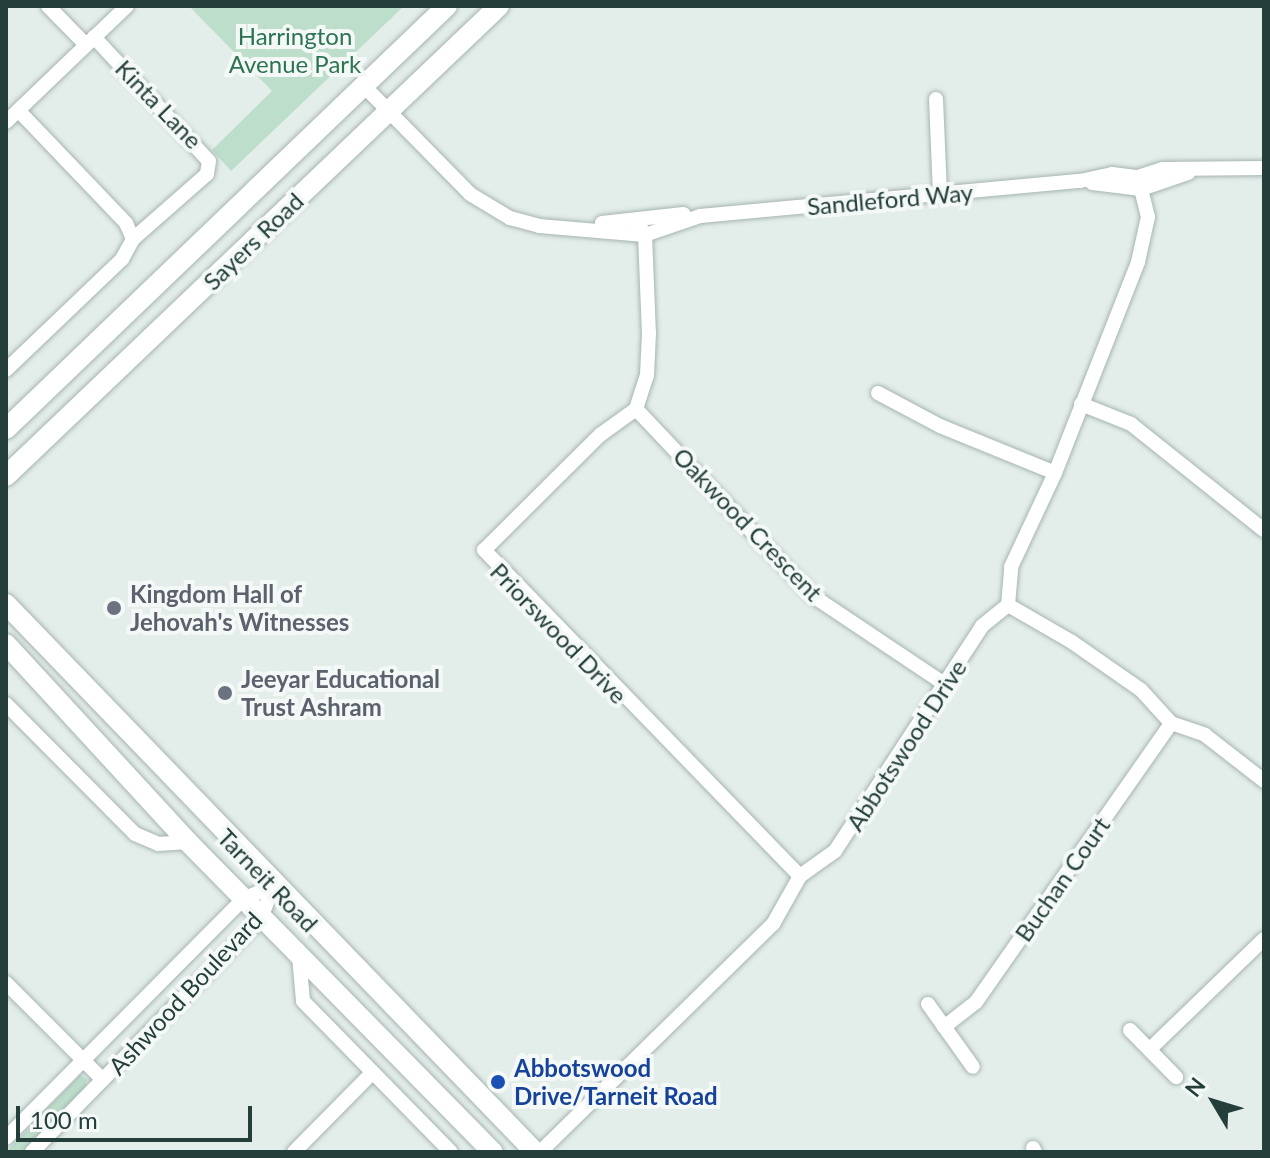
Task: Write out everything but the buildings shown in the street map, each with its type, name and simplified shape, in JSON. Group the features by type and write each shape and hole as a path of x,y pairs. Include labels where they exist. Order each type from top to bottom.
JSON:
{"main road":[{"name":"Sayers Road","path":"6,429 447,6"},
{"name":"Sayers Road","path":"8,477 499,6"},
{"name":"Tarneit Road","path":"6,604 273,886 537,1152"},
{"name":"Tarneit Road","path":"6,644 188,842 493,1152"}],"street":[{"path":"48,6 90,41"},
{"path":"6,122 127,6"},
{"name":"Kinta Lane","path":"90,41 209,161 207,174 133,239"},
{"name":"Sandleford Way","path":"364,86 470,194 497,212 539,226 590,226 639,231 672,213 700,216 1080,181 1139,185 1163,169 1201,170 1264,160"},
{"path":"936,99 940,194"},
{"path":"6,370 122,259 133,239 126,223 18,110"},
{"name":"Sandleford Way","path":"1228,167 1264,168"},
{"path":"1139,185 1141,252 1055,473 1011,567 1008,605 1141,690 1171,723 1205,735 1264,781"},
{"path":"636,409 647,375 646,295 639,231"},
{"path":"878,393 940,426 1055,473"},
{"path":"1081,404 1131,424 1264,530"},
{"name":"Oakwood Crescent","path":"636,409 813,596 946,685"},
{"name":"Priorswood Drive","path":"636,409 600,435 484,550 800,876"},
{"name":"Abbotswood Drive","path":"537,1152 773,924 800,876 824,863 849,834 982,626 1008,605"},
{"path":"6,704 135,834 158,844 188,842"},
{"name":"Buchan Court","path":"944,1027 976,1002 1171,723"},
{"name":"Ashwood Boulevard","path":"6,1138 243,899 273,886"},
{"name":"Ashwood Boulevard","path":"32,1152 261,918 273,886"},
{"path":"1150,1049 1264,939"},
{"path":"299,956 303,1001 451,1152"},
{"path":"6,983 103,1080"},
{"path":"928,1004 973,1067"},
{"path":"1130,1030 1176,1077"},
{"path":"294,1152 372,1073"}],"green space":[{"name":"Harrington Avenue Park","path":"189,6 404,6 231,171 212,150 272,91"},
{"path":"80,1075 87,1079 85,1089 22,1152 6,1152"}],"place":[{"name":"Kingdom Hall of Jehovah's Witnesses","path":"114,608"},
{"name":"Jeeyar Educational Trust Ashram","path":"225,693"},
{"name":"Abbotswood Drive/Tarneit Road","path":"498,1082"}]}
